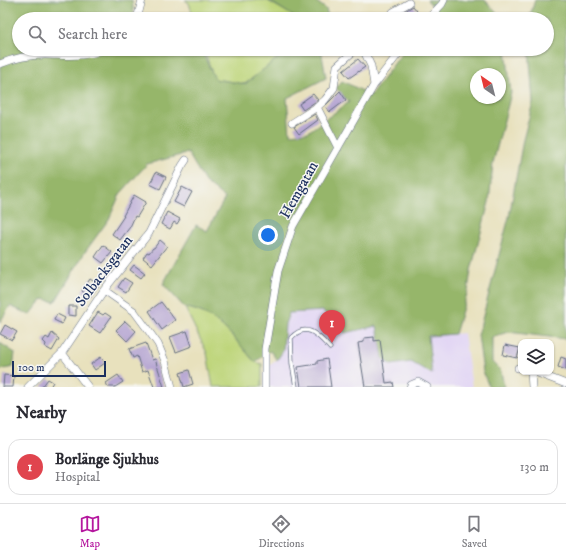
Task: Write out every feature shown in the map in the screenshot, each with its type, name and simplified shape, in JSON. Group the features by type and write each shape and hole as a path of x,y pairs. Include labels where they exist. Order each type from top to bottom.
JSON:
{"street":[{"path":"139,12 142,0"},
{"path":"435,12 444,0"},
{"path":"394,12 409,3"},
{"path":"0,64 25,56"},
{"path":"292,123 325,100 334,88 337,66 348,56"},
{"path":"366,56 371,66 374,85"},
{"name":"Hemgatan","path":"265,387 265,349 278,270 293,226 374,85 397,56"},
{"path":"317,107 338,148"},
{"name":"Solbacksgatan","path":"28,387 62,353 104,290 149,233 186,160"},
{"path":"104,290 134,311 158,344 165,361 172,387"},
{"path":"62,353 88,387"},
{"path":"531,375 532,387"},
{"path":"543,375 566,384"},
{"path":"410,387 418,382 427,387"}],"lane":[{"path":"296,387 290,338 296,332 304,329 322,339 330,348"}],"shaded area":[{"path":"323,311 345,333 377,326 392,365 411,362 431,374 428,336 464,333 472,387 269,387 269,366 277,360 283,351 285,324 289,313"}],"green space":[{"path":"0,0 132,0 134,12 12,12 12,56 204,56 215,79 245,84 279,56 322,56 326,78 287,98 290,134 308,132 349,102 336,88 342,81 371,95 400,56 507,56 511,93 493,163 489,202 471,270 468,290 455,334 428,336 432,374 411,362 391,365 383,359 377,326 345,333 323,311 289,313 285,324 283,351 277,360 270,351 255,362 233,336 216,321 196,310 185,308 163,284 196,225 207,231 225,198 205,182 188,153 147,164 120,194 109,219 85,252 55,302 43,299 30,315 10,306 0,322"},
{"path":"185,0 266,0 287,12 192,12 189,3"},
{"path":"268,0 314,0 326,9 327,12 287,12"},
{"path":"427,0 485,0 496,12 438,12"},
{"path":"535,0 566,0 566,339 508,332 492,337 492,362 501,371 504,387 489,387 483,372 478,335 509,217 523,140 533,102 530,56 554,56 554,12 531,12"},
{"path":"206,56 279,56 245,84 214,79"},
{"path":"185,308 196,310 216,321 233,336 255,362 262,364 262,387 213,387 207,353"},
{"path":"0,343 15,353 13,367 0,370"}],"building":[{"path":"413,6 417,11 416,12 403,12"},
{"path":"358,59 365,67 349,78 343,71"},
{"path":"340,91 346,100 330,112 325,106"},
{"path":"313,94 318,100 303,110 299,104"},
{"path":"315,114 318,120 299,134 294,127"},
{"path":"156,172 166,177 160,189 150,184"},
{"path":"182,187 192,192 184,207 174,202"},
{"path":"134,195 146,202 120,240 112,234 124,216"},
{"path":"167,212 180,219 177,224 174,222 170,229 161,224"},
{"path":"160,240 167,246 152,265 143,258 147,252 149,253"},
{"path":"103,245 112,252 103,263 95,257"},
{"path":"134,265 145,273 141,278 130,270"},
{"path":"124,278 132,283 126,292 118,287"},
{"path":"90,279 99,285 90,297 82,291"},
{"path":"161,302 175,320 162,330 149,311"},
{"path":"68,306 76,306 76,316 68,315"},
{"path":"98,312 103,315 105,313 111,317 100,333 89,326"},
{"path":"57,314 65,318 62,324 54,320"},
{"path":"125,321 136,331 127,341 116,330"},
{"path":"5,325 17,332 12,340 0,334"},
{"path":"187,331 192,346 176,352 170,337"},
{"path":"52,333 59,339 52,351 45,347 46,344 43,341 46,337 49,339"},
{"path":"374,337 374,341 380,340 386,383 393,382 394,387 365,387 358,343 364,342 364,338"},
{"path":"146,343 152,360 155,359 164,387 154,387 148,370 142,372 137,356 133,358 129,349"},
{"path":"505,345 518,348 517,358 503,355"},
{"path":"101,357 105,363 95,370 91,364"},
{"path":"561,357 566,359 566,370 558,367"},
{"path":"327,359 331,387 301,387 298,367 317,364 317,361"},
{"path":"189,370 193,384 184,387 180,373"},
{"path":"4,375 14,376 13,387 3,387"},
{"path":"118,375 123,382 115,387 108,387 106,383"},
{"path":"48,379 53,382 50,387 42,387"}],"place":[{"name":"Borlänge Sjukhus","path":"332,343"}]}
